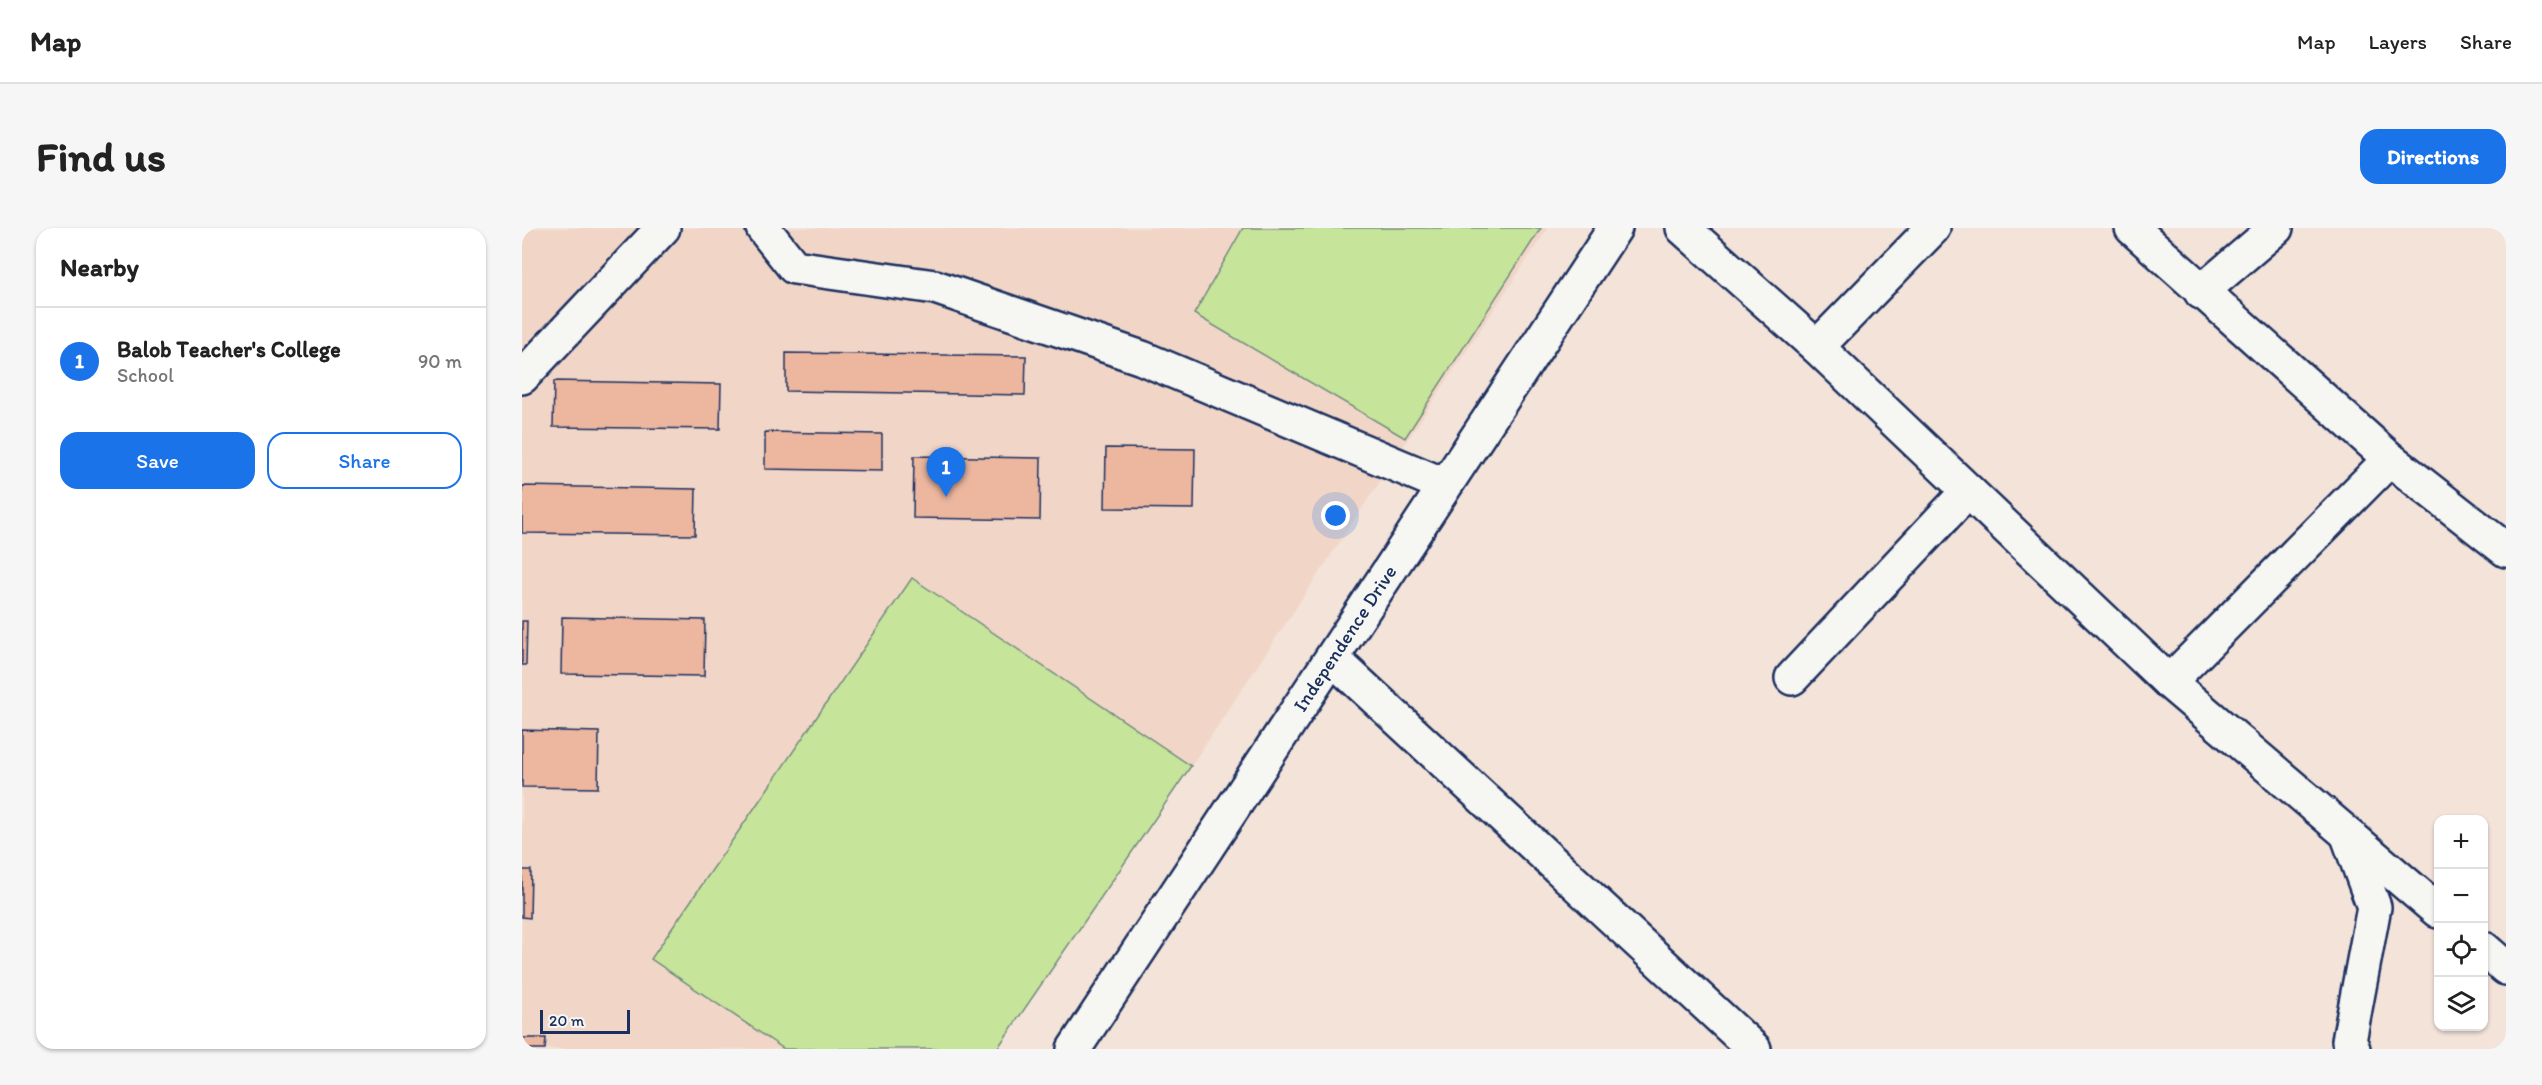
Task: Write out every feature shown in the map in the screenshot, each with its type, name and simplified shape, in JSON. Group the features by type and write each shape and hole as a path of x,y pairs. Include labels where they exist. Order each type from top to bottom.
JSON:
{"street":[{"path":"522,377 663,228"},
{"path":"763,228 794,267 935,287 1142,358 1444,485"},
{"name":"Independence Drive","path":"1074,1049 1615,228"},
{"path":"1683,228 1817,347 2169,682 2434,907"},
{"path":"1817,347 1933,228"},
{"path":"2132,228 2390,459 2506,550"},
{"path":"2201,292 2276,228"},
{"path":"2169,682 2390,459"},
{"path":"1792,678 1968,491"},
{"path":"1333,659 1719,1037 1754,1049"},
{"path":"2348,836 2374,907 2349,1041 2353,1049"},
{"path":"2488,952 2506,968"}],"shaded area":[{"path":"522,228 1548,228 1191,766 997,1049 522,1049"}],"green space":[{"path":"1243,228 1541,228 1405,438 1194,314"},
{"path":"912,578 1191,766 997,1049 784,1049 651,959"}],"building":[{"path":"786,353 1026,356 1025,395 786,391"},
{"path":"554,381 721,384 720,429 553,427"},
{"path":"765,432 882,434 882,471 765,469"},
{"path":"1106,448 1195,449 1194,509 1105,508"},
{"path":"914,456 1041,458 1040,520 913,518"},
{"path":"522,486 696,489 695,535 522,533"},
{"path":"562,617 705,620 704,676 561,674"},
{"path":"522,621 527,621 526,665 522,665"},
{"path":"522,730 599,732 598,788 522,787"},
{"path":"522,870 531,870 530,918 522,917"},
{"path":"522,1038 546,1038 545,1049 522,1049"}],"place":[{"name":"Balob Teacher's College","path":"946,497"}]}
